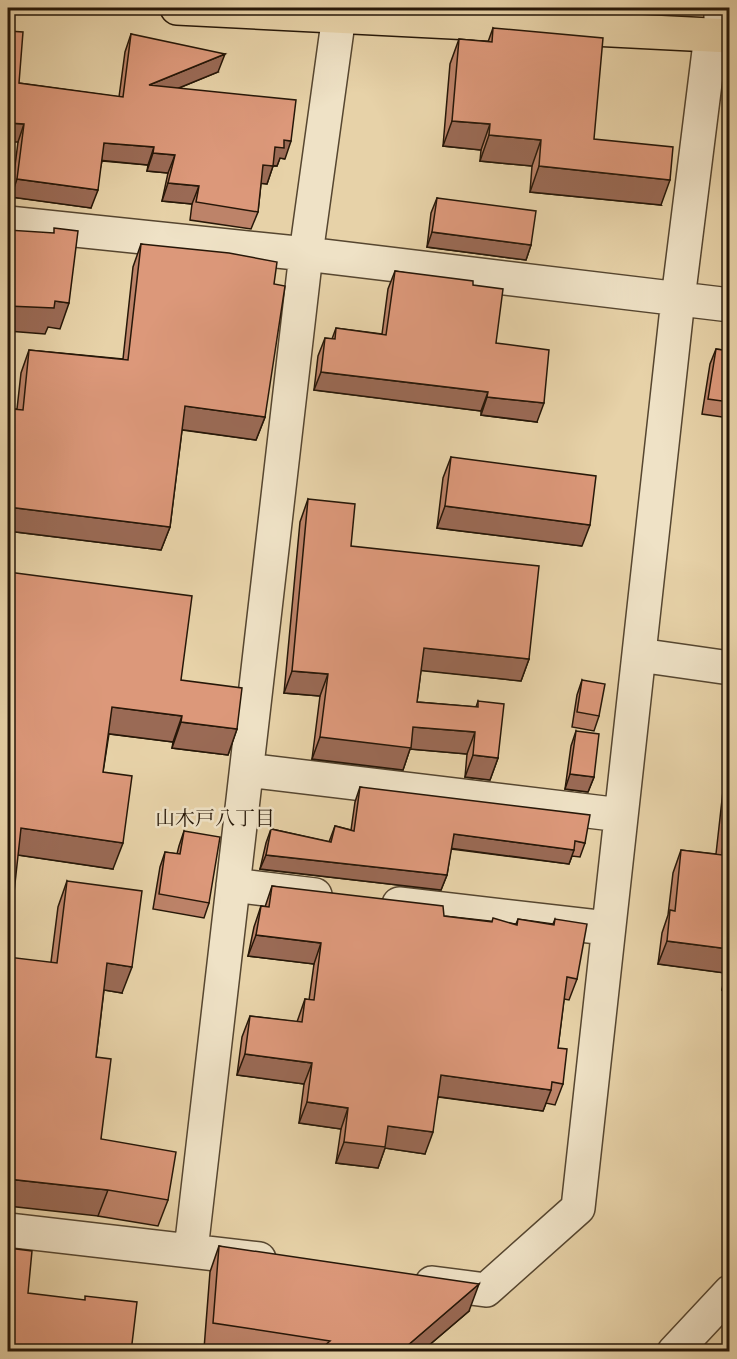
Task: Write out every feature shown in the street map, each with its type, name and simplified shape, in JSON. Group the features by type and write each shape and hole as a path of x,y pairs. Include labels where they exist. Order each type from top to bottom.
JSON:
{"main road":[{"path":"177,8 339,11 720,29"}],"street":[{"path":"191,1250 306,254 339,11"},
{"path":"403,1279 486,1290 578,1208 678,299 720,29"},
{"path":"8,223 306,254 729,305"},
{"path":"639,655 729,668"},
{"path":"247,770 621,815"},
{"path":"233,885 609,928"},
{"path":"8,1230 191,1250 284,1263"},
{"path":"674,1352 729,1292"}],"building":[{"path":"493,28 603,38 594,139 673,147 670,180 539,166 541,140 489,135 490,124 452,121 459,39 492,42"},
{"path":"8,31 23,32 19,83 123,97 131,34 225,54 149,85 296,100 291,141 284,140 284,148 275,147 273,166 263,165 258,212 196,202 199,186 168,183 175,155 153,153 154,147 104,143 98,190 17,179 24,124 8,123"},
{"path":"437,198 536,211 531,245 432,232"},
{"path":"54,228 78,231 69,303 55,301 54,308 8,306 8,230 54,233"},
{"path":"141,244 229,253 277,262 274,284 285,286 265,417 185,406 170,527 8,507 8,439 12,409 23,410 29,350 128,360"},
{"path":"395,271 473,281 473,285 503,289 496,343 549,350 544,403 487,397 488,392 321,372 325,338 335,339 336,328 386,335"},
{"path":"716,349 729,351 729,402 708,399"},
{"path":"451,457 596,476 590,525 445,506"},
{"path":"308,499 355,504 351,546 539,566 529,659 424,648 417,702 478,707 478,701 504,704 498,758 473,755 475,732 413,727 411,748 320,737 328,674 292,671"},
{"path":"8,572 192,596 181,680 242,688 237,729 181,722 182,716 112,707 103,772 132,776 123,843 21,828 8,948"},
{"path":"582,680 605,684 599,716 577,712"},
{"path":"576,731 599,734 594,777 570,774"},
{"path":"729,786 729,949 667,941 670,910 675,911 681,850 722,855"},
{"path":"360,787 590,815 585,843 575,841 574,850 454,834 447,875 266,855 271,829 331,842 335,826 354,831"},
{"path":"184,831 220,837 209,903 159,894 165,852 180,854"},
{"path":"67,881 142,891 132,967 107,963 96,1057 111,1059 101,1139 176,1152 168,1200 108,1190 8,1179 8,957 57,963"},
{"path":"272,886 443,906 444,916 492,922 493,918 517,925 518,919 554,925 555,919 587,924 577,979 567,977 558,1048 567,1049 563,1084 552,1082 551,1090 441,1075 433,1132 388,1126 385,1147 344,1142 348,1108 307,1102 312,1063 245,1054 250,1016 302,1022 305,999 314,1000 321,943 256,935 261,906 269,907"},
{"path":"219,1246 479,1284 400,1352 317,1352 330,1341 213,1323"},
{"path":"8,1248 32,1251 28,1293 85,1300 85,1296 137,1302 131,1352 8,1352"}],"district":[{"name":"山木戸八丁目","path":"215,818"}]}
